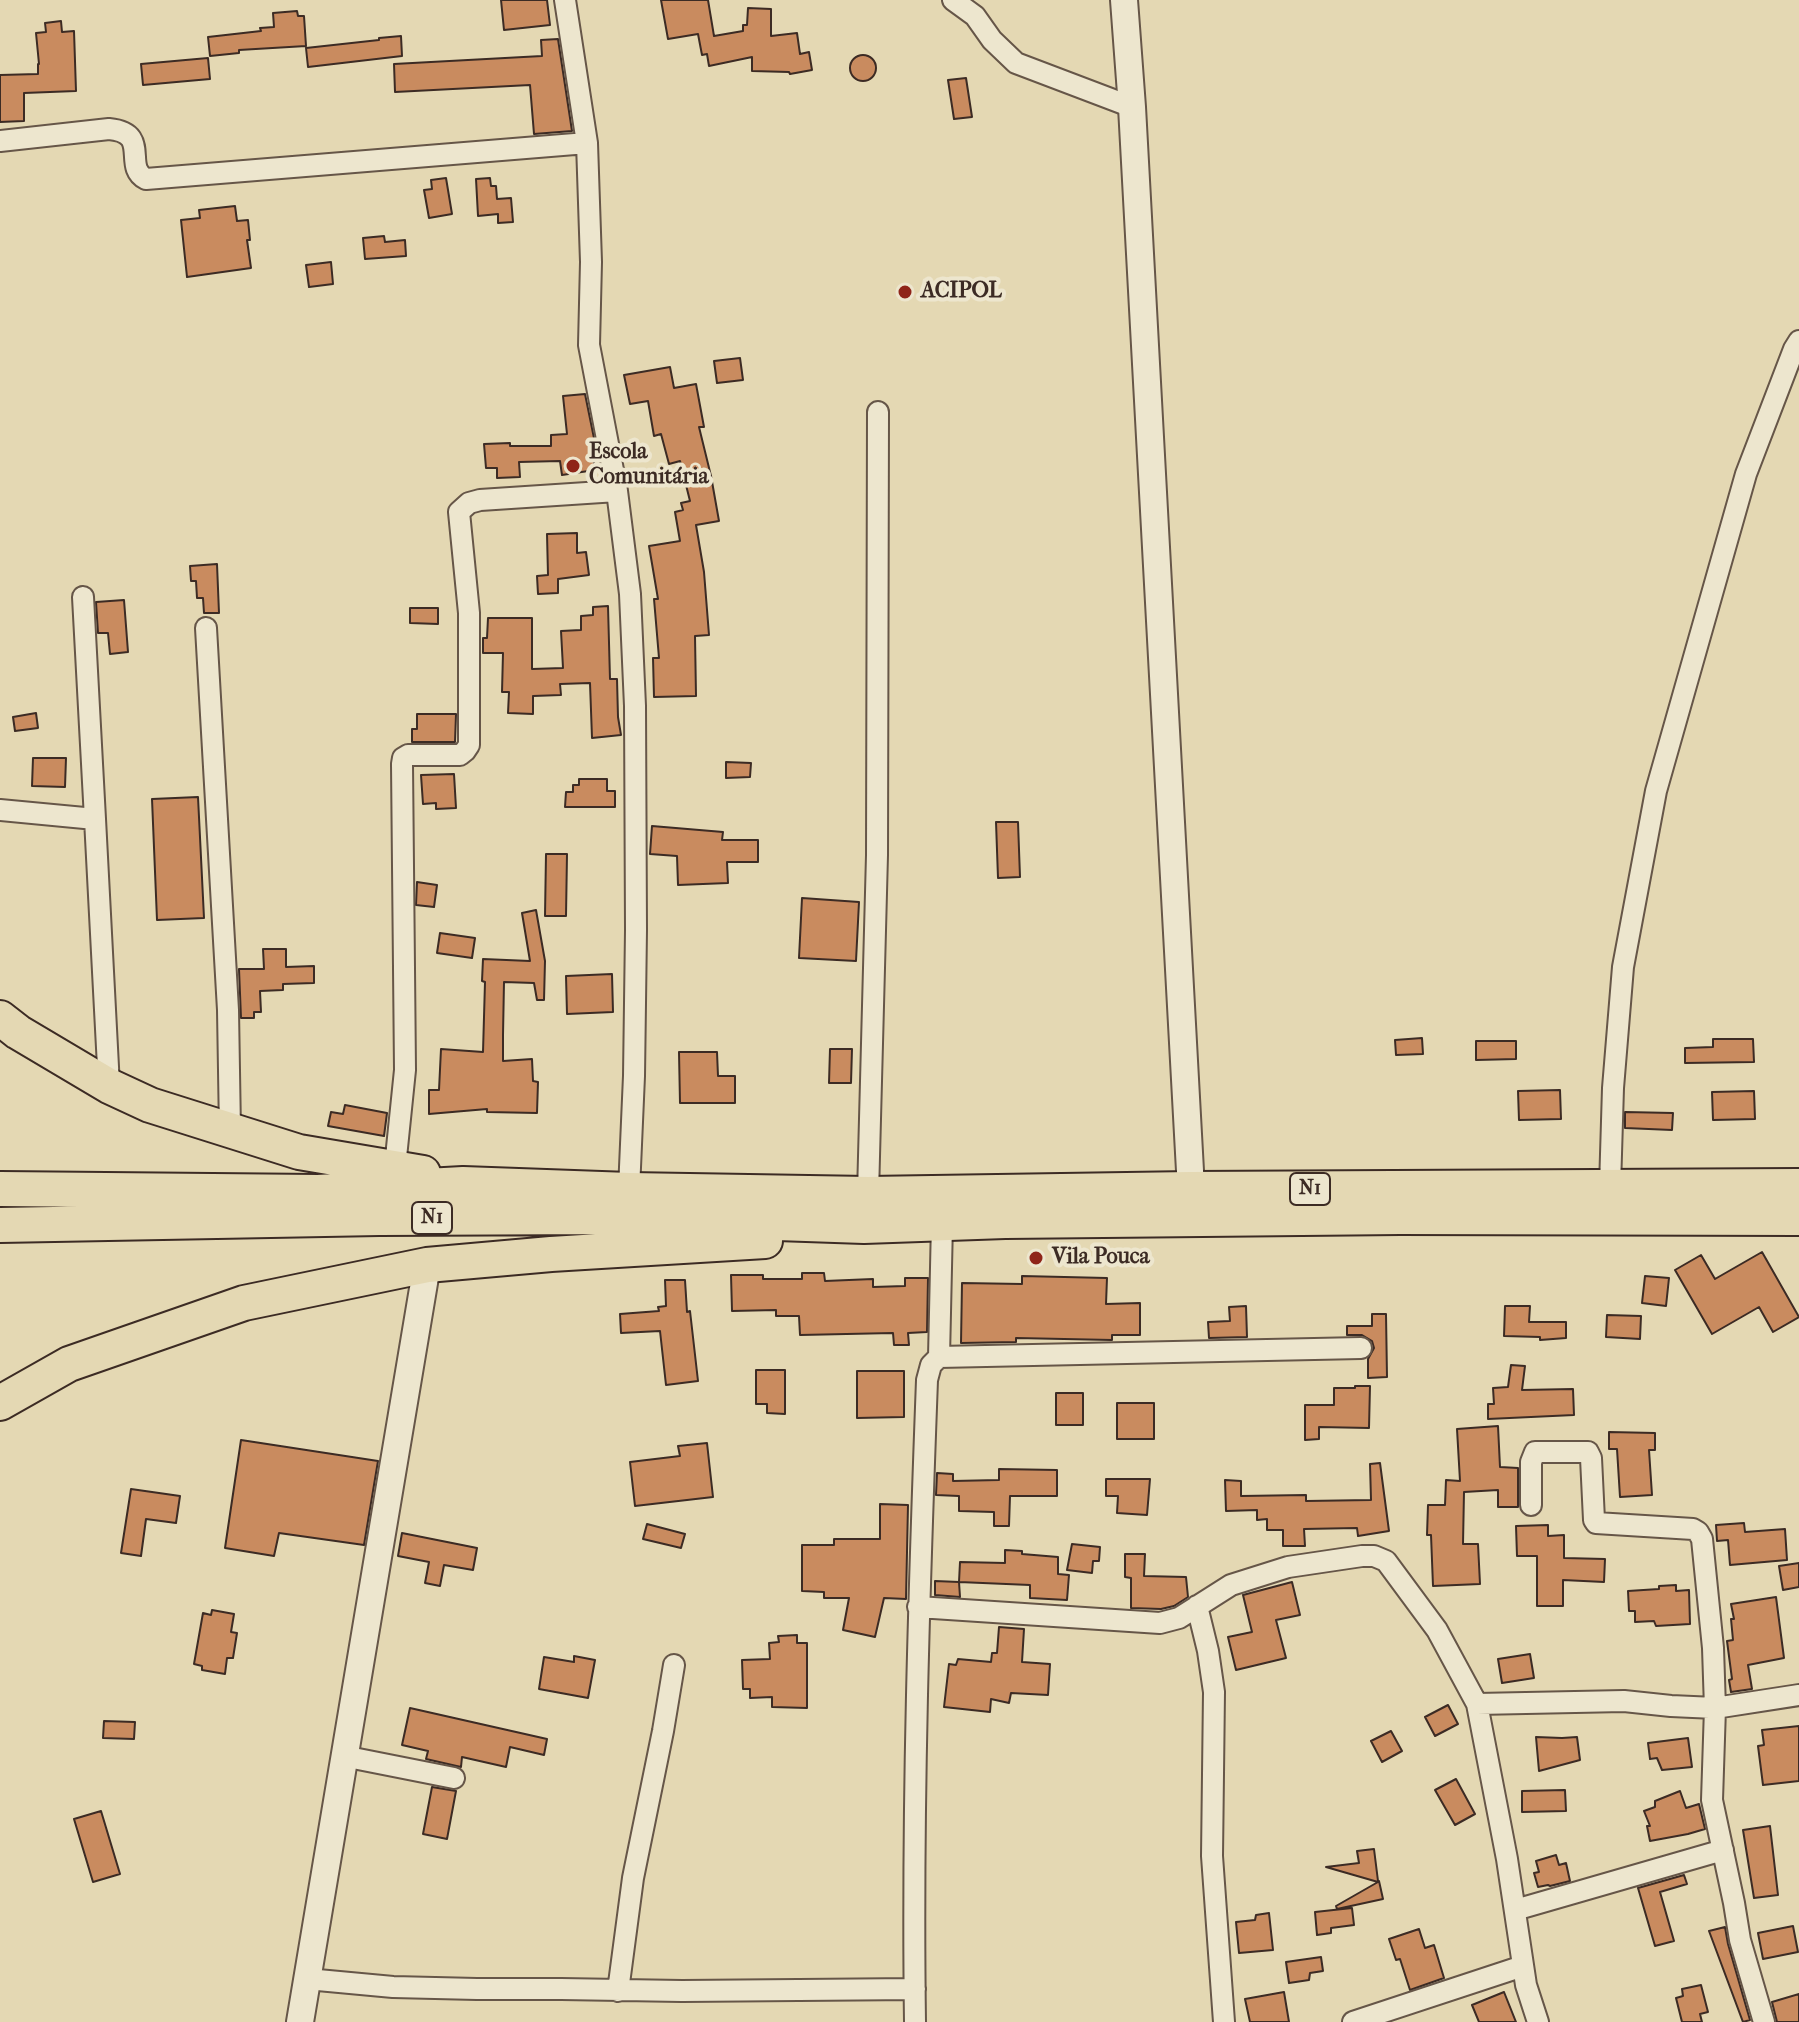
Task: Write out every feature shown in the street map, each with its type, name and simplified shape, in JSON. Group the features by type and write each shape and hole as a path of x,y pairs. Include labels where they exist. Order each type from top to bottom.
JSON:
{"highway":[{"path":"0,1018 109,1086 150,1105 299,1152 395,1167 463,1184"},
{"name":"N1","path":"0,1189 318,1192 463,1184 629,1190 866,1210 942,1223 1400,1217 1799,1218"},
{"name":"N1","path":"0,1225 604,1217 866,1210 1191,1189 1799,1186"},
{"path":"0,1403 69,1364 244,1303 427,1265 551,1254 751,1243 866,1210"}],"street":[{"path":"565,0 587,143 591,262 589,345 617,491 630,594 635,706 634,1076 629,1190"},
{"path":"953,0 975,16 992,40 1016,63 1132,107"},
{"path":"1124,0 1191,1189"},
{"path":"0,141 120,130 129,135 138,173 146,179 587,143"},
{"path":"1610,1187 1613,1088 1623,967 1656,791 1746,474 1799,341"},
{"path":"866,1210 877,839 878,412"},
{"path":"395,1167 405,1070 403,758 408,755 460,755 469,745 469,613 459,512 469,503 480,500 617,491"},
{"path":"83,597 109,1086"},
{"path":"206,628 228,1010 230,1131"},
{"path":"0,810 95,819"},
{"path":"915,2022 918,1607 927,1380 931,1365 939,1357 942,1223"},
{"path":"300,2022 427,1265"},
{"path":"939,1357 1361,1348"},
{"path":"1531,1505 1531,1462 1535,1452 1588,1452 1596,1523 1693,1529 1702,1539 1713,1648 1712,1800 1740,1940 1764,2022"},
{"path":"918,1607 1160,1623 1179,1618 1231,1585 1288,1567 1351,1557 1374,1556 1386,1561 1437,1630 1477,1704 1526,1985 1538,2022"},
{"path":"1197,1606 1214,1692 1212,1856 1224,2022"},
{"path":"618,1991 633,1878 674,1665"},
{"path":"1477,1704 1624,1701 1715,1708 1799,1695"},
{"path":"343,1756 454,1778"},
{"path":"1515,1910 1723,1850"},
{"path":"1353,2022 1523,1966"},
{"path":"307,1979 393,1987 618,1991 915,1989"}],"building":[{"path":"501,0 547,0 550,25 504,30"},
{"path":"661,0 708,0 714,36 743,31 743,25 747,25 748,8 771,9 771,36 797,33 800,54 809,52 812,70 790,74 752,71 752,57 709,66 707,54 702,55 698,34 668,39"},
{"path":"297,11 298,16 304,16 306,46 239,50 239,53 210,56 208,37 261,31 260,28 274,27 273,13"},
{"path":"61,21 62,32 74,31 76,91 24,93 24,121 0,122 0,75 38,74 36,33 46,32 45,23"},
{"path":"401,36 402,56 308,67 306,48"},
{"path":"558,39 572,131 534,134 530,85 395,92 394,64 542,56 541,40"},
{"path":"863,55 872,59 876,68 872,77 863,81 854,77 850,68 854,59"},
{"path":"208,58 210,79 143,85 141,64"},
{"path":"966,78 972,117 954,119 948,80"},
{"path":"446,178 452,214 429,218 424,190 432,189 431,180"},
{"path":"490,178 491,186 496,186 497,199 511,198 513,222 498,223 498,214 478,216 476,179"},
{"path":"235,206 237,221 248,220 251,268 187,277 181,220 200,218 199,210"},
{"path":"384,236 385,242 405,240 406,256 365,259 363,238"},
{"path":"331,262 333,284 309,287 306,265"},
{"path":"740,358 743,380 717,383 714,361"},
{"path":"670,367 674,388 696,384 704,427 699,427 719,521 696,525 704,572 709,635 695,636 696,696 654,697 653,658 659,658 654,599 658,599 649,546 680,541 675,512 683,510 681,503 690,501 680,461 669,464 661,434 654,436 648,401 630,404 624,375"},
{"path":"585,394 596,448 592,449 595,470 562,475 560,461 519,462 520,477 497,478 497,468 486,468 484,444 551,446 551,435 567,434 563,396"},
{"path":"577,533 577,553 586,552 589,575 558,579 558,593 538,594 537,576 548,575 547,534"},
{"path":"217,564 219,613 204,613 203,598 197,598 196,581 191,581 190,566"},
{"path":"124,600 128,652 110,654 108,633 98,633 96,602"},
{"path":"608,606 610,679 617,679 621,735 592,738 590,683 560,684 561,695 533,696 533,714 508,713 509,692 502,692 503,653 483,653 488,618 532,618 532,669 563,668 561,631 581,630 581,616 593,615 593,607"},
{"path":"410,608 438,608 438,624 410,623"},
{"path":"36,713 38,728 15,731 13,717"},
{"path":"417,714 456,714 455,742 412,742 412,729 417,729"},
{"path":"33,758 66,758 65,787 32,786"},
{"path":"726,762 751,763 750,777 726,778"},
{"path":"454,774 456,808 436,809 436,803 423,804 421,775"},
{"path":"579,779 607,779 607,791 615,791 615,807 565,807 566,792 573,792 573,785 579,785"},
{"path":"198,797 204,918 157,920 152,799"},
{"path":"996,822 1018,822 1020,877 998,878"},
{"path":"652,826 723,832 722,840 758,840 758,862 727,862 728,883 678,885 677,856 650,854"},
{"path":"546,854 567,854 566,916 545,916"},
{"path":"417,882 437,885 434,907 416,905"},
{"path":"802,898 859,902 856,961 799,958"},
{"path":"536,910 545,961 544,1000 537,1000 534,983 504,982 503,1061 532,1059 533,1081 538,1082 537,1113 487,1112 487,1109 429,1114 429,1090 439,1090 441,1049 483,1052 483,959 530,961 522,913"},
{"path":"440,933 475,938 472,958 437,953"},
{"path":"263,949 286,949 286,967 314,966 314,983 283,984 283,990 260,991 261,1012 254,1012 254,1018 241,1018 239,969 264,969"},
{"path":"612,974 613,1012 567,1014 566,976"},
{"path":"1422,1038 1423,1054 1396,1055 1395,1040"},
{"path":"1713,1039 1753,1039 1754,1062 1685,1063 1685,1048 1713,1047"},
{"path":"1476,1041 1516,1041 1516,1059 1476,1060"},
{"path":"830,1049 852,1049 851,1083 829,1083"},
{"path":"679,1052 717,1052 718,1076 735,1076 735,1103 680,1103"},
{"path":"1560,1090 1561,1119 1519,1120 1518,1091"},
{"path":"1754,1091 1755,1119 1713,1120 1712,1092"},
{"path":"345,1105 387,1113 384,1136 328,1126 331,1112 343,1114"},
{"path":"1625,1112 1673,1113 1672,1130 1625,1128"},
{"path":"1762,1252 1799,1317 1773,1332 1759,1307 1712,1334 1675,1270 1701,1255 1715,1279"},
{"path":"802,1273 824,1273 825,1281 873,1279 873,1287 905,1286 905,1278 928,1278 927,1332 908,1333 909,1345 894,1345 893,1333 800,1335 799,1316 776,1316 776,1310 732,1311 731,1275 802,1279"},
{"path":"1022,1276 1107,1278 1106,1304 1140,1303 1140,1335 1112,1335 1112,1340 1016,1338 1016,1342 961,1343 962,1283 1022,1284"},
{"path":"1645,1276 1669,1278 1666,1306 1642,1303"},
{"path":"665,1280 685,1280 698,1381 666,1385 660,1331 621,1333 620,1314 659,1311 658,1307 666,1306"},
{"path":"1246,1306 1247,1337 1209,1338 1208,1322 1230,1321 1229,1307"},
{"path":"1505,1306 1530,1306 1529,1322 1566,1322 1566,1338 1540,1340 1540,1337 1504,1336"},
{"path":"1372,1314 1386,1314 1387,1377 1368,1378 1368,1359 1374,1348 1372,1341 1362,1335 1347,1335 1347,1326 1372,1326"},
{"path":"1607,1315 1641,1316 1640,1339 1606,1337"},
{"path":"1511,1365 1525,1366 1522,1390 1573,1389 1574,1415 1488,1419 1488,1404 1494,1404 1493,1388 1508,1387"},
{"path":"756,1370 785,1370 785,1414 767,1413 767,1404 756,1404"},
{"path":"857,1371 904,1371 904,1417 857,1418"},
{"path":"1370,1386 1369,1428 1319,1427 1319,1439 1305,1440 1305,1405 1334,1405 1334,1388"},
{"path":"1056,1393 1083,1393 1083,1425 1056,1425"},
{"path":"1117,1403 1154,1403 1154,1439 1117,1439"},
{"path":"1498,1426 1500,1467 1518,1468 1518,1507 1498,1507 1498,1490 1464,1492 1463,1544 1478,1544 1480,1584 1433,1586 1431,1535 1427,1535 1428,1505 1445,1505 1446,1480 1460,1481 1457,1429"},
{"path":"1609,1432 1655,1433 1655,1450 1649,1450 1652,1495 1620,1497 1617,1449 1609,1449"},
{"path":"241,1440 378,1461 364,1545 279,1533 274,1556 225,1548"},
{"path":"707,1443 713,1497 635,1506 630,1462 680,1456 678,1446"},
{"path":"1380,1463 1389,1531 1358,1536 1357,1528 1304,1529 1305,1546 1283,1546 1283,1530 1267,1530 1267,1519 1257,1520 1257,1510 1226,1511 1225,1480 1241,1481 1241,1496 1306,1495 1306,1501 1371,1500 1370,1464"},
{"path":"999,1469 1057,1470 1057,1496 1010,1496 1009,1526 994,1526 994,1512 959,1511 959,1496 936,1495 937,1473 953,1474 953,1481 999,1480"},
{"path":"1106,1479 1150,1479 1147,1515 1117,1513 1118,1496 1106,1496"},
{"path":"131,1489 180,1496 176,1523 146,1519 141,1556 121,1553"},
{"path":"880,1504 908,1505 906,1599 884,1598 875,1637 843,1630 849,1598 824,1598 824,1592 802,1591 802,1545 834,1545 834,1539 880,1539"},
{"path":"1744,1523 1745,1532 1785,1529 1787,1560 1730,1565 1728,1540 1717,1541 1716,1525"},
{"path":"647,1524 685,1534 681,1548 643,1539"},
{"path":"1548,1525 1548,1536 1564,1535 1564,1558 1605,1559 1604,1582 1563,1580 1563,1606 1537,1606 1537,1556 1517,1556 1516,1526"},
{"path":"402,1533 477,1548 473,1570 444,1565 440,1586 425,1583 429,1562 398,1556"},
{"path":"1072,1544 1100,1547 1099,1561 1093,1561 1092,1573 1067,1570"},
{"path":"1005,1550 1058,1557 1058,1574 1069,1575 1067,1600 1030,1598 1030,1585 959,1582 960,1562 1005,1563"},
{"path":"1125,1554 1145,1554 1144,1576 1186,1577 1188,1597 1174,1606 1161,1609 1131,1608 1131,1578 1125,1577"},
{"path":"1799,1563 1799,1587 1783,1590 1779,1566"},
{"path":"935,1581 959,1582 960,1597 935,1595"},
{"path":"1292,1582 1300,1615 1276,1620 1286,1658 1236,1670 1228,1637 1252,1632 1243,1595"},
{"path":"1676,1585 1676,1591 1689,1590 1690,1624 1656,1626 1654,1621 1635,1622 1635,1611 1629,1611 1628,1591"},
{"path":"1776,1597 1784,1658 1748,1665 1752,1689 1731,1692 1727,1641 1733,1640 1731,1604"},
{"path":"212,1610 234,1614 231,1632 237,1633 233,1658 227,1658 225,1674 202,1670 202,1666 194,1664 203,1613 211,1615"},
{"path":"999,1627 1024,1629 1022,1662 1050,1664 1048,1695 1011,1693 1009,1703 991,1699 990,1712 944,1707 949,1664 956,1665 958,1659 991,1662 992,1653 997,1653"},
{"path":"797,1635 797,1643 807,1643 807,1708 772,1707 772,1697 750,1698 750,1689 743,1689 742,1660 770,1659 769,1643 779,1642 778,1636"},
{"path":"1530,1654 1534,1678 1502,1683 1498,1659"},
{"path":"574,1656 595,1660 588,1698 539,1689 544,1657 574,1662"},
{"path":"1448,1705 1458,1724 1435,1736 1425,1717"},
{"path":"410,1708 547,1739 544,1755 510,1747 506,1767 462,1757 461,1767 426,1759 428,1751 402,1745"},
{"path":"104,1721 135,1722 134,1739 103,1738"},
{"path":"1799,1726 1799,1781 1763,1785 1758,1746 1764,1745 1762,1730"},
{"path":"1391,1731 1402,1751 1382,1762 1371,1741"},
{"path":"1536,1737 1577,1737 1580,1760 1539,1771"},
{"path":"1688,1738 1692,1767 1662,1770 1657,1758 1650,1759 1648,1743"},
{"path":"1456,1779 1475,1814 1455,1825 1435,1790"},
{"path":"432,1787 456,1791 447,1839 423,1834"},
{"path":"1565,1790 1566,1811 1522,1812 1522,1791"},
{"path":"1680,1791 1686,1808 1699,1804 1705,1829 1650,1841 1647,1826 1650,1826 1644,1811 1655,1807 1655,1801"},
{"path":"101,1811 120,1874 93,1882 74,1819"},
{"path":"1770,1826 1778,1895 1754,1898 1743,1830"},
{"path":"1374,1849 1383,1899 1337,1909 1336,1906 1378,1882 1326,1867 1359,1863 1357,1851"},
{"path":"1556,1855 1559,1865 1566,1863 1570,1881 1538,1887 1534,1873 1539,1872 1536,1861"},
{"path":"1684,1875 1687,1884 1660,1892 1674,1941 1655,1946 1638,1888"},
{"path":"1352,1908 1354,1925 1331,1928 1331,1933 1317,1935 1315,1912"},
{"path":"1269,1913 1273,1950 1239,1953 1236,1922 1255,1920 1256,1915"},
{"path":"1793,1926 1798,1952 1763,1959 1758,1933"},
{"path":"1725,1927 1750,2020 1743,2022 1709,1931"},
{"path":"1419,1929 1425,1948 1434,1945 1444,1978 1410,1990 1400,1959 1396,1960 1389,1939"},
{"path":"1321,1957 1323,1971 1310,1973 1309,1980 1289,1983 1286,1962"},
{"path":"1701,1985 1708,2012 1700,2014 1702,2022 1682,2022 1676,1998 1683,1996 1682,1989"},
{"path":"1284,1992 1289,2022 1250,2022 1245,1999"},
{"path":"1504,1992 1516,2022 1479,2022 1472,2005"},
{"path":"1799,1994 1799,2022 1777,2022 1772,2002"}],"place":[{"name":"ACIPOL","path":"905,292"},
{"name":"Escola Comunitária","path":"573,466"},
{"name":"Vila Pouca","path":"1036,1258"}]}
